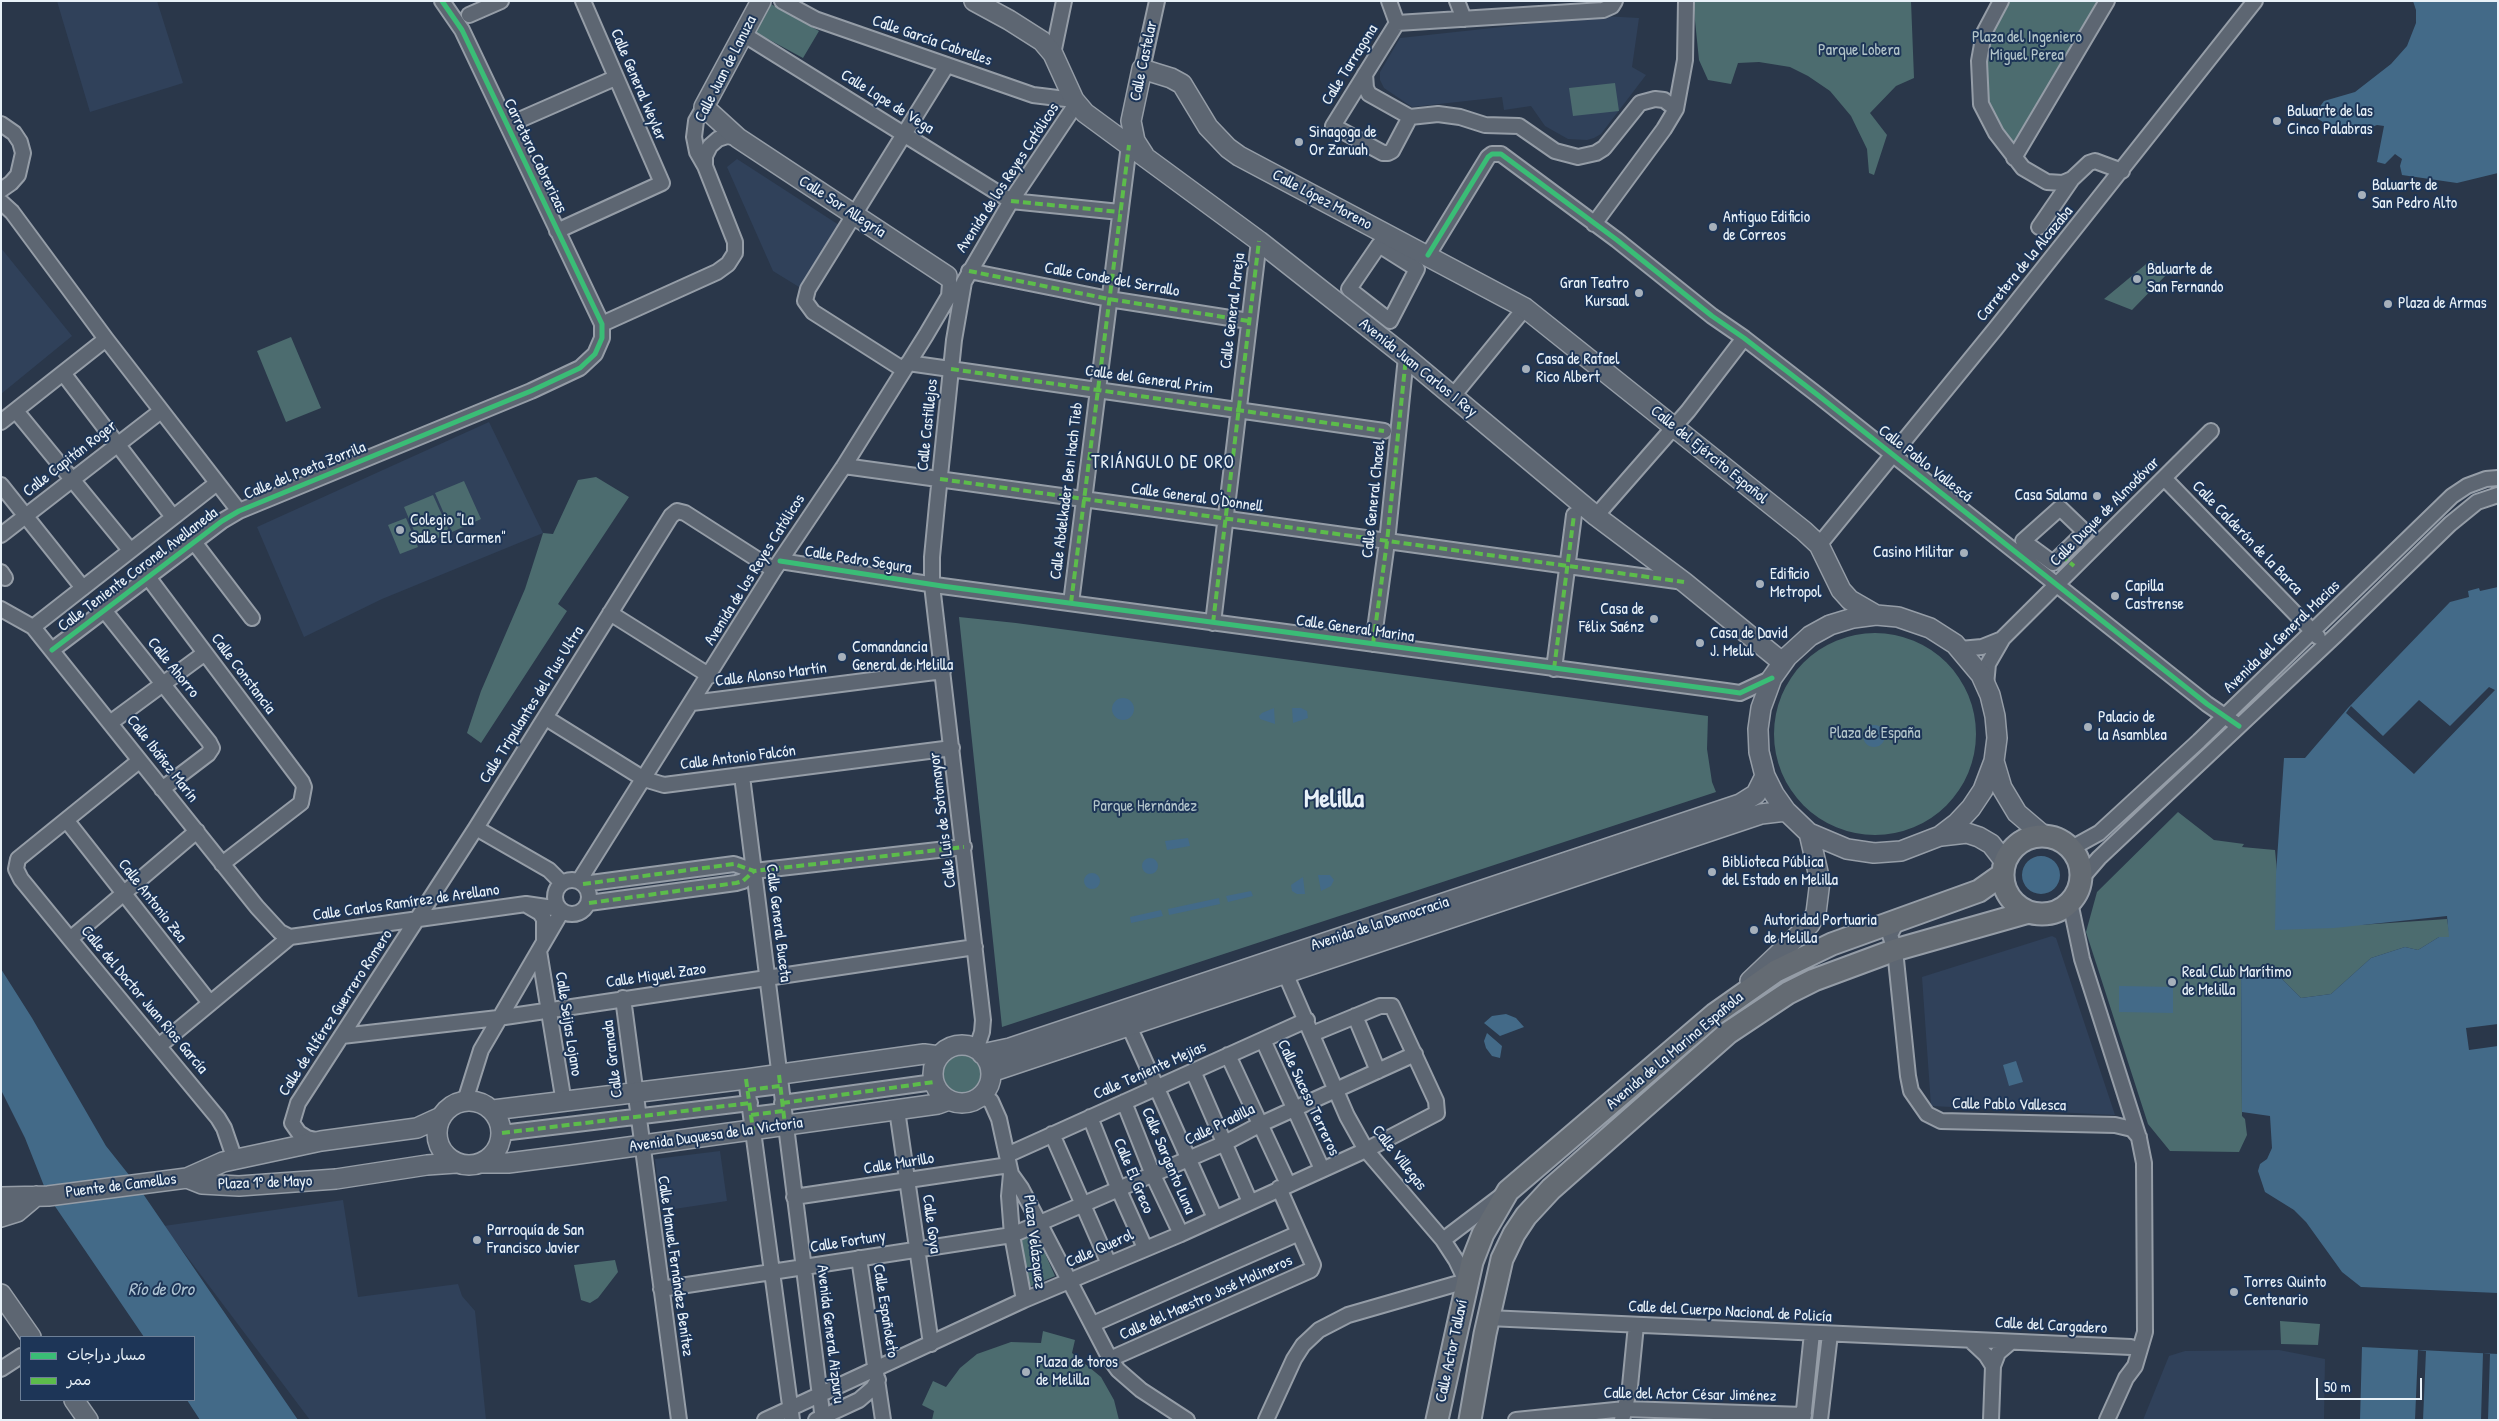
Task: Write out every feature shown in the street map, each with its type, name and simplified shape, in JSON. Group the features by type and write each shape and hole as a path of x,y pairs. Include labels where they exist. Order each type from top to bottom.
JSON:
{"main road":[{"name":"Calle Juan de Lanuza","path":"704,107 761,1"},
{"path":"974,1 1028,31 1053,54 1075,102"},
{"name":"Calle Castelar","path":"1142,69 1131,121 1135,141 1146,158"},
{"name":"Calle López Moreno","path":"1142,69 1171,78 1182,84 1208,127 1228,148 1239,156 1525,308"},
{"name":"Avenida Juan Carlos I Rey","path":"1075,102 1105,128 1259,241 1406,357 1596,516 1684,582 1782,662"},
{"name":"Calle Sor Allegría","path":"704,107 738,138 947,276"},
{"name":"Calle Castelar","path":"1105,128 1121,129 1131,121"},
{"name":"Calle del Ejército Español","path":"1525,308 1819,545 1841,590 1850,600 1876,615"},
{"path":"1940,836 1957,823 1971,808 1983,790 1994,761 1996,727 1993,705 1986,684 1975,665 1960,649 1940,633 1920,623 1898,617 1876,615 1841,621 1820,630 1800,643 1782,662 1772,678 1761,708 1758,729 1759,752 1765,776 1774,794 1786,811 1809,833 1834,845 1874,853 1901,851 1940,836 1953,833 1967,833 1991,844 2004,868"},
{"path":"1994,761 2009,801 2029,826 2070,849 2078,863 2080,880 2077,892 2070,902 2051,913 2029,912 2018,906 2010,897 2004,886 2004,868 2010,853 2024,840 2044,836"},
{"name":"Avenida de la Democracia","path":"1538,880 1740,804 1756,794 1765,776"},
{"name":"Avenida de la Democracia","path":"979,1052 1010,1048 1282,965 1538,880 1761,814 1786,811"},
{"path":"1715,1014 1810,924 1816,913 1820,881 1809,833"},
{"name":"Avenida de La Marina Española","path":"1466,1281 1483,1234 1508,1191 1715,1014 1776,971 1804,956 1979,891 2004,868"},
{"name":"Avenida de La Marina Española","path":"1496,1282 1506,1251 1526,1216 1551,1189 1728,1033 1772,1003 1814,980 1895,950 2029,912"},
{"name":"Avenida de la Democracia","path":"991,1072 1129,1026 1282,965"},
{"path":"961,1046 979,1052 991,1072 990,1081 981,1096 965,1103 949,1100 942,1096 934,1082 934,1064 939,1056 952,1047 961,1046"},
{"name":"Avenida Duquesa de la Victoria","path":"482,1163 520,1162 641,1145 750,1104 779,1081 924,1054 939,1056"},
{"name":"Avenida Duquesa de la Victoria","path":"493,1110 635,1094 750,1104 783,1113 897,1110 938,1104 949,1100"},
{"path":"466,1101 485,1104 493,1110 501,1124 502,1133 497,1151 482,1163 465,1166 456,1163 440,1148 437,1138 441,1117 451,1106 466,1101"},
{"path":"1612,1103 1626,1122"},
{"name":"Plaza 1º de Mayo","path":"187,1178 210,1166 321,1141 417,1128 441,1117"},
{"name":"Plaza 1º de Mayo","path":"187,1178 207,1185 238,1186 336,1179 427,1165 456,1163"},
{"name":"Puente de Camellos","path":"36,1196 187,1178"},
{"path":"1,1197 36,1196"},
{"path":"1,1217 17,1212 36,1196"},
{"path":"1466,1281 1475,1309 1468,1367 1471,1412"},
{"name":"Calle Actor Tallaví","path":"1438,1420 1466,1281"},
{"name":"Calle Actor Tallaví","path":"1471,1412 1496,1282"},
{"path":"3,1293 30,1336"},
{"path":"75,1401 88,1420"}],"street":[{"name":"Carretera Cabrerizas","path":"442,1 462,30 602,324"},
{"path":"469,14 501,1"},
{"name":"Calle General Weyler","path":"558,231 662,183 583,1"},
{"name":"Calle García Cabrelles","path":"782,1 815,18 1033,95 1075,102"},
{"path":"1053,54 1064,1"},
{"name":"Calle Castelar","path":"1142,69 1157,1"},
{"path":"1389,1 1397,23 1603,10 1612,6 1615,1"},
{"path":"1457,1 1464,18"},
{"path":"1594,224 1664,129 1676,108 1685,60 1686,1"},
{"path":"2001,1 1988,21 1980,47 1979,90 1984,114 2023,168 2047,182 2056,184 2072,179"},
{"path":"2014,158 2107,1"},
{"name":"Carretera de la Alcazaba","path":"1819,545 2122,171 2255,1"},
{"name":"Calle Tarragona","path":"1397,23 1333,126 1383,153 1388,153 1392,151 1410,117"},
{"name":"Calle Lope de Vega","path":"742,34 1012,201"},
{"path":"906,367 813,312 806,301 808,289 947,65"},
{"path":"1365,74 1366,88 1369,94 1410,117 1438,114 1460,117 1485,125 1519,126 1562,155 1578,157 1596,153 1604,148 1640,103 1655,99 1664,100 1676,108"},
{"path":"517,121 615,78"},
{"name":"Avenida de los Reyes Católicos","path":"969,272 1075,102"},
{"name":"Calle Juan de Lanuza","path":"704,107 696,121 694,137 697,152 705,166"},
{"path":"1,124 14,133 20,142 23,153 18,175 6,186 12,212"},
{"path":"602,324 717,272 728,264 735,253 735,242 705,166 705,156 714,143 728,136 738,138"},
{"name":"Calle Abdelkader Ben Hach Tieb","path":"1071,603 1129,145"},
{"name":"Calle Pablo Vallescá","path":"1428,255 1488,157 1497,153 1505,156 1617,240 1712,316 1744,338 2058,584 2207,704 2240,726"},
{"path":"2039,227 2072,179 2089,163 2095,161 2122,171"},
{"path":"1012,201 1120,212"},
{"path":"1,202 12,212 106,339 239,511"},
{"name":"Calle General Pareja","path":"1213,623 1259,241"},
{"path":"1379,246 1417,269 1390,321 1349,289 1379,246"},
{"name":"Calle Conde del Serrallo","path":"969,272 1109,299 1250,321"},
{"name":"Calle Castillejos","path":"932,585 932,556 951,369 959,306 969,272"},
{"name":"Avenida de los Reyes Católicos","path":"581,882 777,565 844,466 949,296 950,284 947,276"},
{"path":"1453,396 1525,308"},
{"name":"Calle del Poeta Zorrila","path":"239,511 477,415 580,368 595,354 602,338 602,324"},
{"path":"1596,516 1674,428 1744,338"},
{"path":"1,422 106,339"},
{"name":"Calle General Chacel","path":"1373,644 1387,542 1406,357"},
{"name":"Calle del General Prim","path":"906,367 951,369 1384,431"},
{"path":"63,373 174,517"},
{"path":"16,411 130,550"},
{"name":"Calle Capitán Roger","path":"1,535 161,411"},
{"name":"Calle Duque de Almodóvar","path":"1986,684 1989,660 2003,638 2211,431"},
{"name":"Calle General O'Donnell","path":"844,466 1684,582"},
{"name":"Calle Calderón de la Barca","path":"2164,478 2326,645"},
{"name":"Avenida del General Macias","path":"2070,849 2098,833 2226,716 2452,496 2467,486 2486,479 2498,478"},
{"name":"Calle Teniente Coronel Avellaneda","path":"33,627 217,483"},
{"path":"1,485 83,588"},
{"path":"2080,880 2100,858 2326,645 2450,524 2477,502 2498,495"},
{"name":"Calle Teniente Coronel Avellaneda","path":"52,650 194,542 239,511"},
{"name":"Calle Tripulantes del Plus Ultra","path":"418,919 546,718 671,516 678,511 685,513 777,565"},
{"path":"1554,669 1574,515"},
{"path":"194,542 252,618"},
{"path":"2061,555 2074,566"},
{"name":"Calle Pedro Segura","path":"777,565 932,585"},
{"name":"Calle Constancia","path":"148,577 302,782 304,795 300,803 222,864"},
{"name":"Calle General Marina","path":"932,585 1740,693 1772,678"},
{"name":"Calle Luis de Sotomayor","path":"932,585 983,1020 979,1052"},
{"name":"Calle Ibáñez Marín","path":"1,609 33,627 271,923 290,936"},
{"name":"Calle Ahorro","path":"104,610 212,748 208,754 162,789"},
{"path":"610,613 710,676"},
{"name":"Calle Duque de Almodóvar","path":"1960,649 1982,647 2003,638"},
{"path":"110,722 205,653"},
{"name":"Calle Alonso Martín","path":"692,703 943,671"},
{"name":"Calle Antonio Falcón","path":"546,718 644,780 664,785 952,748"},
{"path":"67,820 139,761"},
{"name":"Calle General Buceta","path":"742,776 779,1081"},
{"name":"Calle del Doctor Juan Rios García","path":"67,820 18,859 16,869 70,939 160,1045 218,1118 224,1128 235,1160"},
{"name":"Calle Antonio Zea","path":"67,820 210,1003"},
{"path":"476,828 549,870 559,886"},
{"path":"70,939 196,831"},
{"path":"754,871 743,882 589,902 580,913 571,915 561,910 555,900 559,886 570,880 581,882 734,864 754,871 964,847"},
{"path":"581,882 588,890 589,902"},
{"name":"Calle Carlos Ramírez de Arellano","path":"526,904 559,886"},
{"path":"2070,902 2082,959 2139,1138 2144,1164 2143,1314 2146,1326 2135,1366 2126,1378 2107,1420"},
{"path":"526,904 540,913 544,919 541,946"},
{"name":"Calle Carlos Ramírez de Arellano","path":"290,936 526,904 561,910"},
{"path":"466,1101 481,1050 561,910"},
{"name":"Calle de Alférez Guerrero Romero","path":"321,1141 306,1138 292,1123 298,1102 418,919"},
{"name":"Calle Pablo Vallesca","path":"1897,921 1890,935 1895,950 1908,1076 1911,1091 1927,1114 1940,1121 2126,1126 2139,1138"},
{"path":"160,1045 290,936"},
{"name":"Calle Seijas Lojano","path":"541,946 548,1010 564,1103"},
{"name":"Calle Miguel Zazo","path":"342,1036 498,1018 975,947"},
{"name":"Calle Villegas","path":"1282,965 1348,1116 1366,1150 1443,1240 1456,1260 1466,1281"},
{"name":"Calle Granada","path":"624,998 637,1117"},
{"path":"1312,1034 1380,1006 1392,1006 1415,1054"},
{"path":"1355,1016 1378,1071"},
{"name":"Calle Teniente Mejias","path":"1011,1174 1052,1134 1307,1020"},
{"path":"1129,1026 1215,1218"},
{"name":"Calle Suceso Terreros","path":"1263,1040 1322,1169"},
{"name":"Calle Pradilla","path":"1040,1224 1223,1144 1260,1124 1415,1054"},
{"name":"Calle Querol","path":"765,1420 791,1414 820,1395 878,1374 930,1344 1024,1300 1180,1234 1366,1150 1432,1117 1436,1113 1436,1101 1415,1054"},
{"path":"1093,1324 1299,1233 1284,1186 1260,1124 1228,1055"},
{"path":"1192,1071 1250,1202"},
{"name":"Avenida General Aizpuru","path":"779,1081 820,1395 821,1419"},
{"path":"783,1113 934,1082"},
{"path":"981,1096 991,1101 996,1108 1011,1174"},
{"name":"Calle Sargento Luna","path":"1124,1102 1153,1175 1180,1234"},
{"path":"502,1133 750,1104 791,1414"},
{"name":"Calle Goya","path":"897,1110 930,1344"},
{"name":"Calle Manuel Fernández Benítez","path":"637,1117 679,1420"},
{"name":"Calle El Greco","path":"1090,1117 1119,1190 1145,1248"},
{"path":"1052,1134 1109,1264"},
{"name":"Calle Murillo","path":"794,1197 907,1180 1011,1174"},
{"name":"Plaza Velázquez","path":"1011,1174 1040,1224 1110,1359 1118,1370 1141,1390 1187,1420"},
{"name":"Plaza Velázquez","path":"1011,1174 1012,1234 1024,1300"},
{"path":"1443,1240 1508,1191"},
{"name":"Calle Fortuny","path":"661,1289 1012,1234 1040,1224"},
{"name":"Calle del Maestro José Molineros","path":"1110,1359 1308,1272 1313,1265 1299,1233"},
{"name":"Calle Españoleto","path":"858,1258 878,1374 883,1420"},
{"path":"1266,1420 1302,1345 1319,1330 1348,1315 1466,1281"},
{"path":"2126,1378 2125,1368 2143,1314"},
{"name":"Calle del Cuerpo Nacional de Policía","path":"1488,1318 1970,1340"},
{"path":"1624,1414 1630,1386 1636,1325"},
{"path":"1804,1417 1812,1333"},
{"path":"1820,1420 1830,1334"},
{"path":"1970,1340 1986,1354 1993,1366"},
{"name":"Calle del Cargadero","path":"1970,1340 2131,1348"},
{"path":"1991,1420 1993,1366 1998,1353 2011,1342"},
{"path":"1,1369 20,1357"},
{"name":"Calle Querol","path":"821,1419 858,1400 874,1388 878,1374"},
{"name":"Calle del Actor César Jiménez","path":"1516,1420 1624,1414 1804,1417"}],"shaded area":[{"path":"57,1 157,1 183,83 90,112"},
{"path":"1603,16 1639,18 1632,67 1646,75 1601,134 1594,138 1587,140 1568,139 1545,126 1531,106 1504,110 1502,97 1412,107 1384,88 1380,80 1380,72 1400,38"},
{"path":"737,159 839,225 799,287 773,271 727,167"},
{"path":"1,248 72,336 1,394"},
{"name":"Colegio \"La Salle El Carmen\"","path":"489,422 543,533 382,599 304,637 257,527"},
{"path":"2052,936 2056,938 2115,1115 1931,1106 1922,977"},
{"path":"720,1151 727,1201 661,1211 655,1159"},
{"path":"343,1200 358,1297 458,1284 462,1296 475,1311 486,1420 310,1420 164,1226"},
{"path":"2279,1350 2325,1359 2324,1420 2143,1420 2169,1356 2185,1351"}],"green space":[{"name":"Parque Lobera","path":"1693,1 1911,1 1914,78 1896,86 1870,113 1887,135 1874,175 1869,173 1867,149 1851,116 1830,91 1808,76 1790,67 1759,62 1738,63 1731,84 1708,80 1699,60"},
{"name":"Plaza del Ingeniero Miguel Perea","path":"2001,1 2107,1 2014,158 1981,104 1989,21"},
{"path":"771,4 819,31 803,58 755,32"},
{"path":"1615,83 1619,111 1573,116 1569,88"},
{"path":"2151,260 2169,272 2132,310 2104,299"},
{"path":"291,337 321,408 286,422 257,351"},
{"path":"596,477 629,497 558,604 567,611 481,743 467,733 481,691 525,589 543,533 553,534 578,480"},
{"path":"464,481 481,519 452,532 435,493"},
{"path":"433,495 450,533 420,545 404,507"},
{"path":"406,518 418,547 400,554 388,525"},
{"name":"Parque Hernández","path":"959,617 1016,623 1708,716 1707,749 1712,782 1716,792 1002,1027"},
{"name":"Plaza de España","path":"1865,633 1885,633 1904,637 1923,645 1939,656 1953,670 1964,686 1972,705 1976,734 1972,763 1964,782 1953,798 1939,812 1923,823 1904,831 1885,835 1865,835 1846,831 1827,823 1811,812 1797,798 1786,782 1778,763 1774,744 1774,724 1778,705 1786,686 1797,670 1811,656 1827,645 1846,637"},
{"name":"Real Club Marítimo de Melilla","path":"2178,812 2214,840 2244,844 2242,847 2275,850 2277,871 2360,925 2447,919 2450,937 2439,937 2418,950 2405,947 2371,958 2331,994 2301,998 2270,967 2241,971 2242,1116 2245,1119 2247,1135 2239,1152 2170,1151 2148,1124 2086,932 2097,892"},
{"path":"962,1053 977,1059 983,1074 977,1089 962,1095 947,1089 941,1074 947,1059"},
{"path":"1035,1231 1055,1276 1029,1287 1019,1234"},
{"path":"615,1260 618,1272 598,1298 590,1303 581,1300 574,1265"},
{"path":"2280,1321 2320,1324 2318,1345 2281,1344"},
{"name":"Plaza de toros de Melilla","path":"1043,1331 1075,1340 1072,1353 1101,1377 1114,1400 1119,1420 932,1420 934,1411 922,1405 933,1381 946,1387 960,1368 977,1354 1011,1342 1041,1343"}],"water":[{"path":"2413,1 2498,1 2498,173 2457,183 2402,175 2400,166 2402,159 2395,154 2385,164 2377,162 2384,126 2377,125 2359,132 2343,134 2318,119 2316,112 2324,101 2355,92 2391,64 2407,46 2416,23 2416,10"},
{"path":"2498,587 2498,1293 2361,1287 2342,1272 2306,1222 2294,1210 2265,1192 2258,1171 2260,1164 2267,1159 2272,1148 2270,1116 2242,1112 2241,971 2270,967 2301,998 2331,994 2371,958 2405,947 2418,950 2439,937 2449,937 2447,916 2334,928 2275,930 2276,874 2284,758 2305,758 2348,708 2450,602 2469,597 2468,591 2479,588 2480,591"},
{"path":"1123,698 1131,701 1134,709 1131,717 1123,720 1115,717 1112,709 1115,701"},
{"path":"1274,708 1275,724 1260,719 1259,716 1262,713"},
{"path":"1292,708 1301,708 1307,711 1308,718 1293,723"},
{"path":"1870,725 1878,725 1885,732 1885,740 1878,747 1870,747 1863,740 1863,732"},
{"path":"1188,838 1190,846 1167,850 1165,841"},
{"path":"2041,856 2054,862 2060,875 2054,888 2041,894 2028,888 2022,875 2028,862"},
{"path":"1150,858 1158,866 1150,874 1142,866"},
{"path":"1092,873 1098,875 1100,881 1098,887 1092,889 1086,887 1084,881 1086,875"},
{"path":"1318,875 1330,875 1334,880 1331,886 1321,891"},
{"path":"1303,877 1305,894 1297,894 1292,891 1291,885"},
{"path":"1251,891 1253,896 1228,902 1226,896"},
{"path":"1219,898 1220,904 1169,915 1168,909"},
{"path":"1161,910 1163,916 1131,923 1130,917"},
{"name":"Río de Oro","path":"1,969 32,1018 106,1146 137,1185 298,1420 200,1420 188,1401 195,1401 195,1336 143,1336 48,1196 25,1138 1,1090"},
{"path":"2119,986 2173,987 2173,1013 2119,1012"},
{"path":"1506,1014 1516,1018 1524,1027 1500,1036 1484,1023 1492,1016"},
{"path":"1487,1033 1502,1046 1500,1058 1492,1056 1486,1048 1484,1041"},
{"path":"2016,1061 2023,1082 2009,1086 2003,1065"},
{"path":"2362,1347 2498,1354 2498,1420 2360,1420"}],"pier":[{"path":"2489,687 2495,690 2414,774 2346,713 2351,706 2383,736 2419,700 2450,726"},
{"path":"2498,1024 2498,1046 2469,1050 2466,1028"},
{"path":"2418,1350 2426,1351 2423,1420 2415,1420"},
{"path":"2483,1353 2490,1354 2488,1420 2481,1420"}],"marked path":[{"path":"1071,603 1129,145"},
{"path":"1011,201 1120,212"},
{"path":"1213,623 1259,241"},
{"path":"969,271 1109,299 1249,321"},
{"path":"1373,644 1387,542 1406,357"},
{"path":"951,369 1384,431"},
{"path":"940,479 1684,582"},
{"path":"1554,669 1574,515"},
{"path":"2061,555 2074,566"},
{"path":"583,884 734,864 754,871 964,847"},
{"path":"589,903 736,883 743,881 754,871"},
{"path":"779,1075 785,1125"},
{"path":"746,1079 753,1130"},
{"path":"782,1103 934,1082"},
{"path":"748,1090 780,1086"},
{"path":"502,1133 750,1103"},
{"path":"751,1115 783,1111"}],"cycle path":[{"path":"52,650 222,521 239,511 531,391 580,368 595,354 602,338 602,324 462,30 442,1"},
{"path":"1428,255 1488,157 1492,154 1501,154 1617,240 1712,316 1744,338 1819,396 2207,704 2239,726"},
{"path":"780,561 942,586 1740,693 1772,678"}],"place":[{"name":"Baluarte de las Cinco Palabras","path":"2277,121"},
{"name":"Sinagoga de Or Zaruah","path":"1299,142"},
{"name":"Baluarte de San Pedro Alto","path":"2362,195"},
{"name":"Antiguo Edificio de Correos","path":"1713,227"},
{"name":"Baluarte de San Fernando","path":"2137,279"},
{"name":"Gran Teatro Kursaal","path":"1639,293"},
{"name":"Plaza de Armas","path":"2388,304"},
{"name":"Casa de Rafael Rico Albert","path":"1526,369"},
{"name":"Casa Salama","path":"2097,496"},
{"name":"Colegio \"La Salle El Carmen\"","path":"400,530"},
{"name":"Casino Militar","path":"1964,553"},
{"name":"Edificio Metropol","path":"1760,584"},
{"name":"Capilla Castrense","path":"2115,596"},
{"name":"Casa de Félix Saénz","path":"1654,619"},
{"name":"Casa de David J. Melul","path":"1700,643"},
{"name":"Comandancia General de Melilla","path":"842,657"},
{"name":"Palacio de la Asamblea","path":"2088,727"},
{"name":"Biblioteca Pública del Estado en Melilla","path":"1712,872"},
{"name":"Autoridad Portuaria de Melilla","path":"1754,930"},
{"name":"Real Club Marítimo de Melilla","path":"2172,982"},
{"name":"Parroquía de San Francisco Javier","path":"477,1240"},
{"name":"Torres Quinto Centenario","path":"2234,1292"},
{"name":"Plaza de toros de Melilla","path":"1026,1372"}],"district":[{"name":"TRIÁNGULO DE ORO","path":"1163,463"},
{"name":"Melilla","path":"1334,800"}]}
